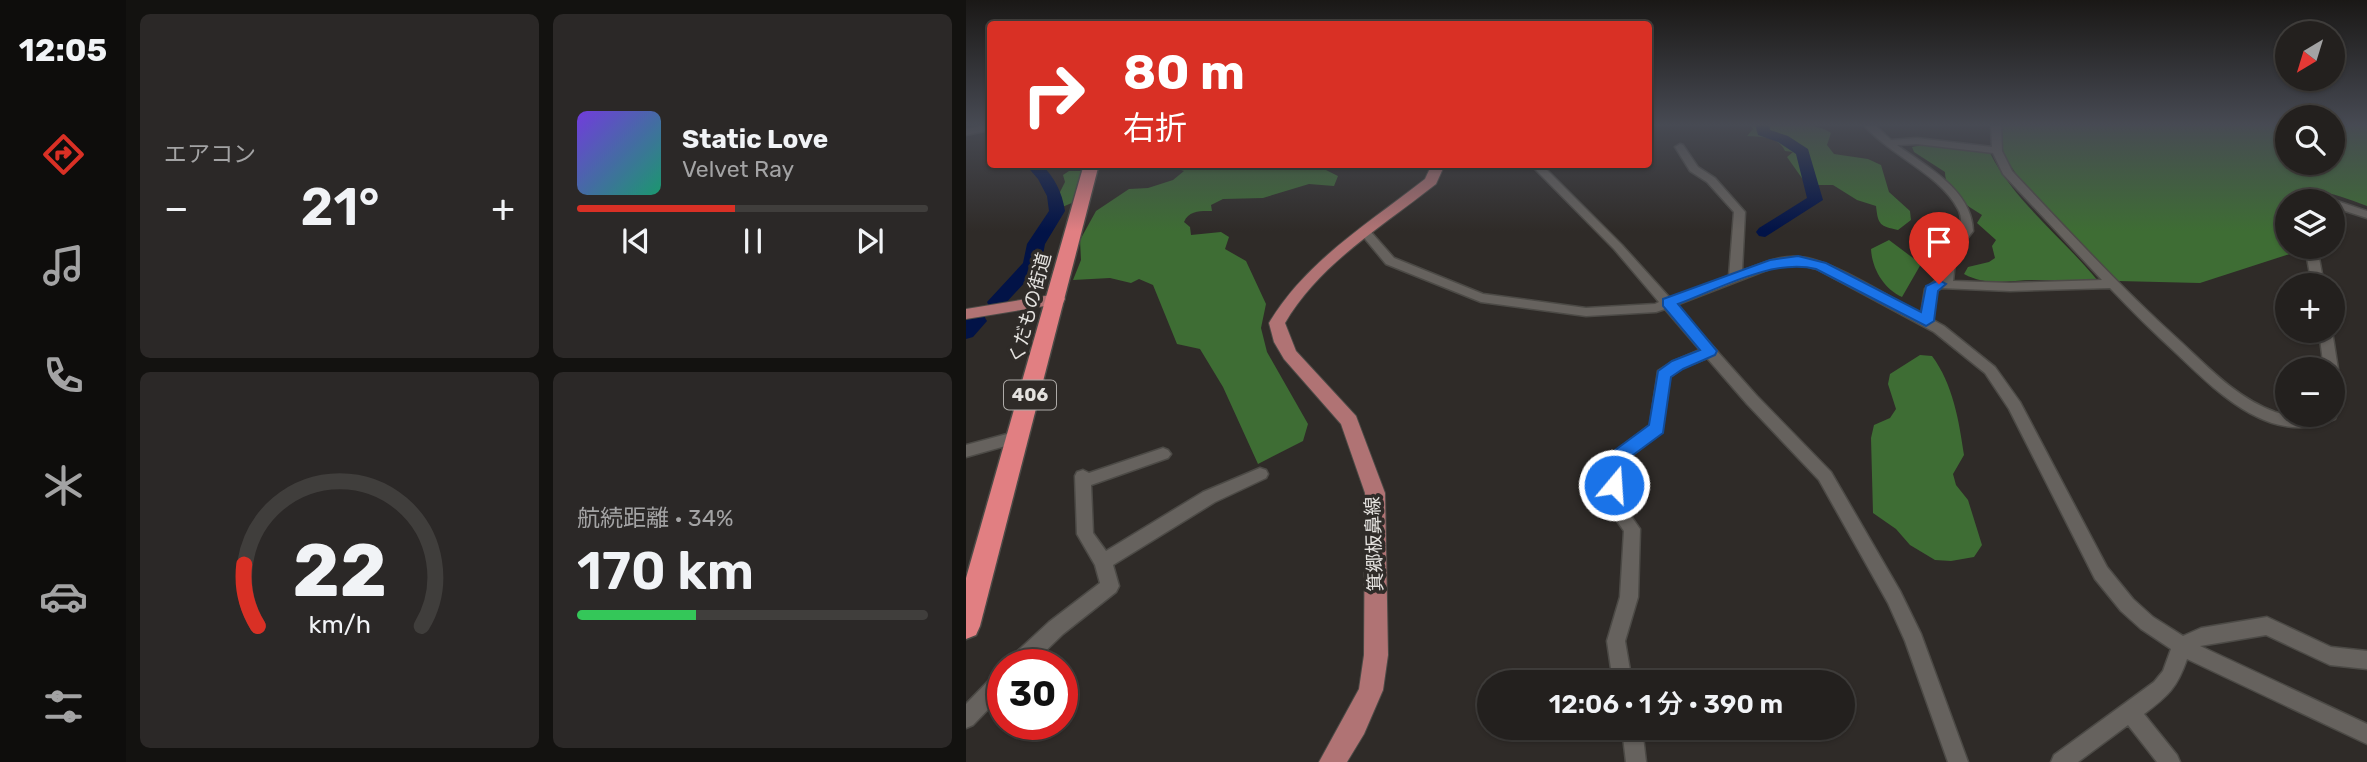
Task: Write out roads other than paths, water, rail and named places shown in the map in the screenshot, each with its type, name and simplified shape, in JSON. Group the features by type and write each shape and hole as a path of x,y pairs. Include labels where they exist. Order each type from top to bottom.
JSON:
{"highway":[{"name":"くだもの街道","path":"966,626 1091,168"}],"main road":[{"name":"箕郷板鼻線","path":"1332,762 1355,725 1371,690 1373,678 1376,655 1375,494 1349,421 1290,355 1282,342 1278,323 1282,311 1301,286 1431,181 1437,168"},
{"path":"966,314 1057,299"}],"street":[{"path":"1688,160 1694,169 1711,180 1740,212 1735,278"},
{"path":"1912,160 1925,169 1965,212 1968,231 1950,253 1947,284"},
{"path":"2001,160 2007,172 2110,284 2220,386 2252,408 2275,416"},
{"path":"1539,168 1668,302 1797,450 1825,476 1894,597 1914,640 1958,762"},
{"path":"2345,207 2367,215"},
{"path":"1367,234 1390,261 1489,300 1595,312 1656,308 1775,263 1791,260 1812,263 1926,321 1977,357 2004,387 2101,573 2127,605 2147,623 2182,645 2367,734"},
{"path":"1926,321 1931,289 1934,286 2110,284"},
{"path":"1620,670 1616,641 1629,597 1632,530 1613,504 1617,458 1657,428 1663,375 1677,365 1710,351"},
{"path":"966,451 1018,437"},
{"path":"1034,649 1110,586 1103,562 1085,534 1083,479 1163,454"},
{"path":"1103,562 1209,497 1260,474"},
{"path":"2061,762 2161,689 2171,677 2182,645 2200,636 2267,626 2330,656 2367,660"},
{"path":"966,718 987,696"},
{"path":"2130,712 2170,762"},
{"path":"1633,740 1636,762"}],"waterway":[{"path":"1765,232 1815,200 1805,160"},
{"path":"996,302 1032,265 1036,244 1057,211 1055,196 1045,177 1036,168"},
{"path":"966,332 977,321"}]}
